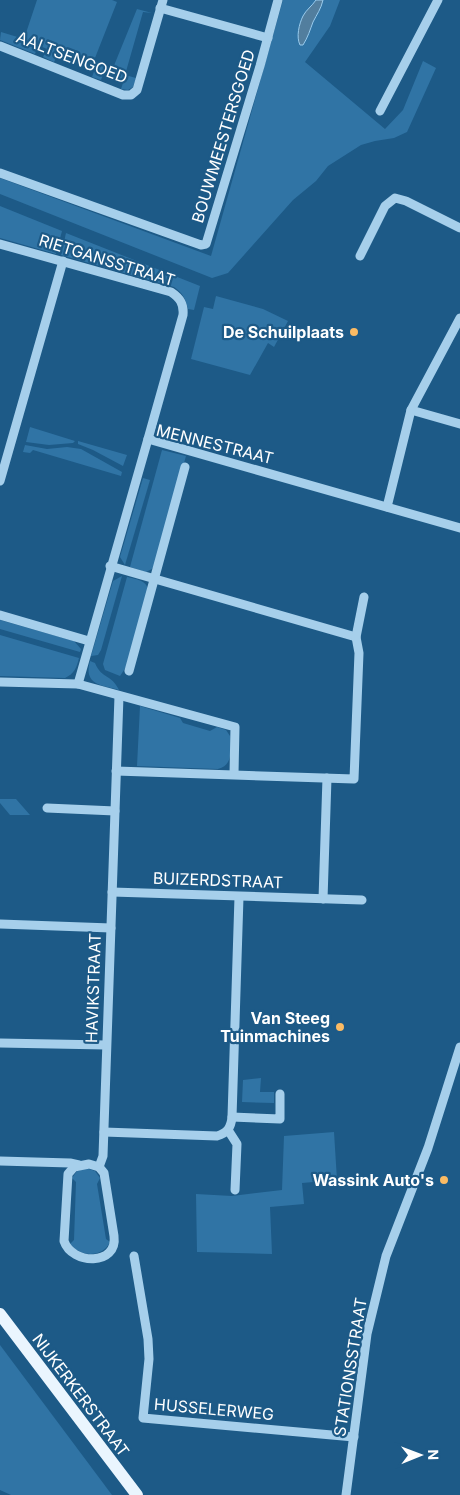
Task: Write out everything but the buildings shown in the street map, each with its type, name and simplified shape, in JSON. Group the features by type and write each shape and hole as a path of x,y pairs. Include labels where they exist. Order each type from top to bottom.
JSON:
{"main road":[{"name":"NIJKERKERSTRAAT","path":"0,1314 137,1495"}],"street":[{"name":"BOUWMEESTERSGOED","path":"0,173 186,240 206,244 278,0"},
{"path":"380,111 438,0"},
{"name":"AALTSENGOED","path":"0,46 123,95 131,95 137,90 162,4 268,38"},
{"path":"360,256 385,206 395,198 406,201 460,228"},
{"name":"RIETGANSSTRAAT","path":"0,244 171,292 180,300 183,315 148,439"},
{"path":"0,481 63,261"},
{"path":"387,507 411,410 460,318"},
{"path":"411,410 460,424"},
{"name":"MENNESTRAAT","path":"78,684 110,566 148,439 460,528"},
{"path":"129,671 186,467"},
{"path":"110,566 356,637"},
{"path":"116,771 354,779 358,653 356,637 364,597"},
{"path":"0,615 89,640"},
{"path":"0,682 78,684 235,728 234,774"},
{"name":"HAVIKSTRAAT","path":"99,1167 103,1156 119,696"},
{"path":"323,899 327,778"},
{"path":"47,808 115,811"},
{"name":"BUIZERDSTRAAT","path":"112,892 362,900"},
{"path":"104,1132 217,1136 228,1130 232,1117 239,897"},
{"path":"0,924 111,928"},
{"path":"0,1043 106,1045"},
{"name":"STATIONSSTRAAT","path":"346,1495 367,1334 386,1256 428,1148 460,1047"},
{"path":"232,1117 280,1119 280,1094"},
{"path":"228,1130 237,1144 235,1190"},
{"path":"0,1161 89,1164 99,1167 106,1178 114,1236 112,1251 103,1257 80,1257 67,1249 64,1236 67,1179 70,1171 79,1165"},
{"name":"HUSSELERWEG","path":"134,1256 149,1359 144,1418 354,1437"}],"shaded area":[{"path":"37,0 112,0 117,2 93,63 113,68 137,9 152,13 143,12 125,75 136,78 133,87 128,90 121,89 124,80 104,72 101,80 92,77 95,69 58,54 54,62 43,57 47,49 38,45 35,54 0,40 1,32 24,39"},
{"path":"283,0 340,0 330,26 305,62 385,129 403,110 423,61 436,68 407,132 394,138 361,145 328,166 316,181 293,200 228,273 212,278 0,194 0,178 211,256"},
{"path":"316,0 323,0 303,45 300,45 298,34 300,23 304,14"},
{"path":"0,206 62,231 56,254 0,238"},
{"path":"66,233 200,286 194,310 188,309 180,291 174,287 61,255"},
{"path":"216,296 263,309 288,321 274,347 268,343 250,375 191,359 204,307 213,309"},
{"path":"30,427 75,441 73,443 49,445 26,442"},
{"path":"78,441 127,455 123,466 78,444"},
{"path":"25,445 47,449 67,447 81,449 122,472 121,476 33,450 30,453 23,452"},
{"path":"162,450 186,456 155,564 152,569 146,572 130,567"},
{"path":"143,478 150,480 125,565 120,557"},
{"path":"122,576 101,650 98,655 91,656 113,581"},
{"path":"127,577 143,582 148,590 126,667 120,676 105,670 103,664"},
{"path":"0,620 74,641 81,649 80,652 0,629"},
{"path":"0,635 79,658 75,670 65,678 0,676"},
{"path":"90,661 95,663 101,672 113,681 119,690 96,683 92,679 89,675"},
{"path":"140,706 180,718 183,723 210,731 217,727 226,730 230,736 230,756 227,764 218,769 137,766"},
{"path":"0,799 16,799 30,815 10,815 0,803"},
{"path":"261,1078 260,1092 274,1092 274,1103 242,1102 243,1080"},
{"path":"334,1132 337,1180 302,1183 304,1204 270,1207 272,1254 197,1252 196,1194 232,1196 282,1190 284,1136"},
{"path":"86,1168 95,1171 100,1178 97,1184 106,1239 110,1242 102,1251 91,1254 79,1251 70,1244 74,1240 76,1182 72,1178 77,1171"},
{"path":"0,1345 112,1495 11,1495 0,1490"}],"place":[{"name":"De Schuilplaats","path":"354,332"},
{"name":"Van Steeg Tuinmachines","path":"340,1027"},
{"name":"Wassink Auto's","path":"444,1180"}]}
